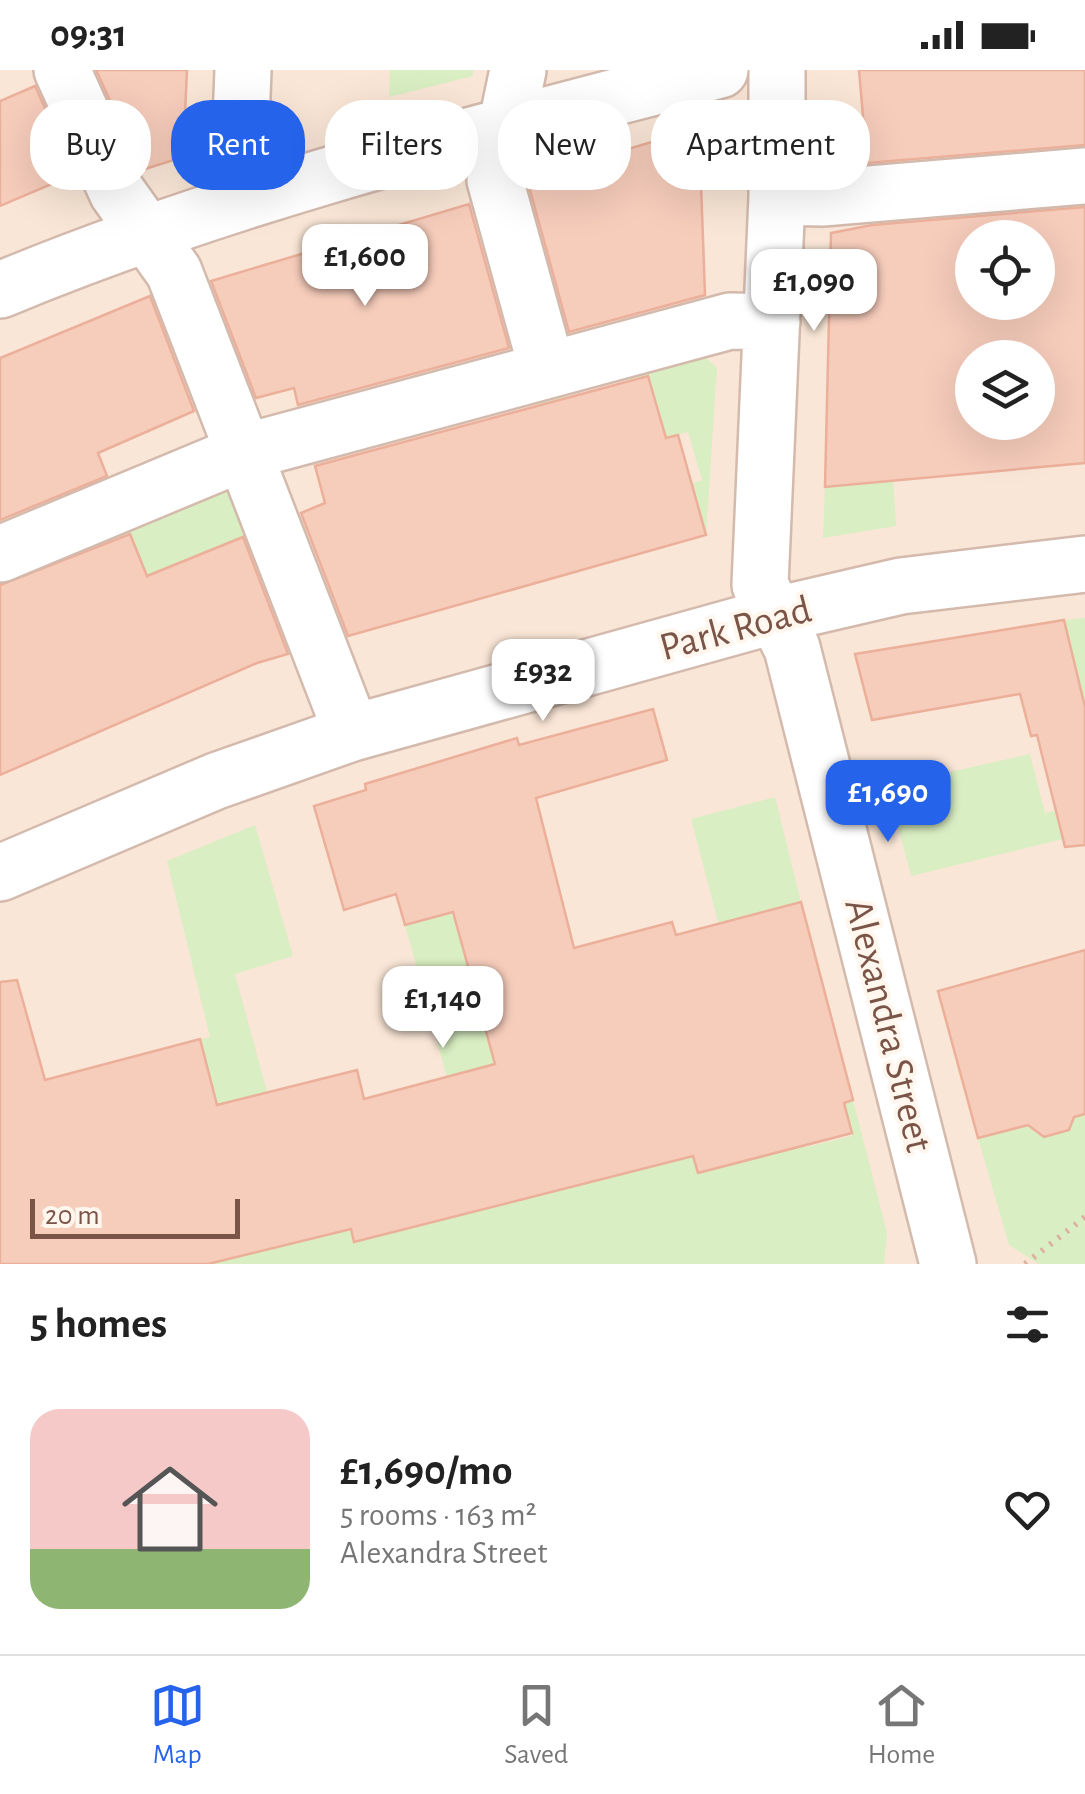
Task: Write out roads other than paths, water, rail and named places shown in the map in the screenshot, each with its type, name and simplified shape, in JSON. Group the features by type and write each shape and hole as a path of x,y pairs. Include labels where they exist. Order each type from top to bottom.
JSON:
{"street":[{"path":"62,70 117,192 174,272 352,733"},
{"path":"243,70 240,148 254,196"},
{"path":"512,100 518,70"},
{"path":"605,100 720,70"},
{"name":"Alexandra Street","path":"777,70 777,197 760,585 792,648 948,1264"},
{"path":"0,290 144,232 254,196 498,128"},
{"path":"498,162 494,180 548,369"},
{"path":"777,197 822,198 1085,176"},
{"path":"0,554 245,452 730,321 772,322"},
{"name":"Park Road","path":"0,873 216,781 352,733 776,615 901,586 1085,564"}]}
